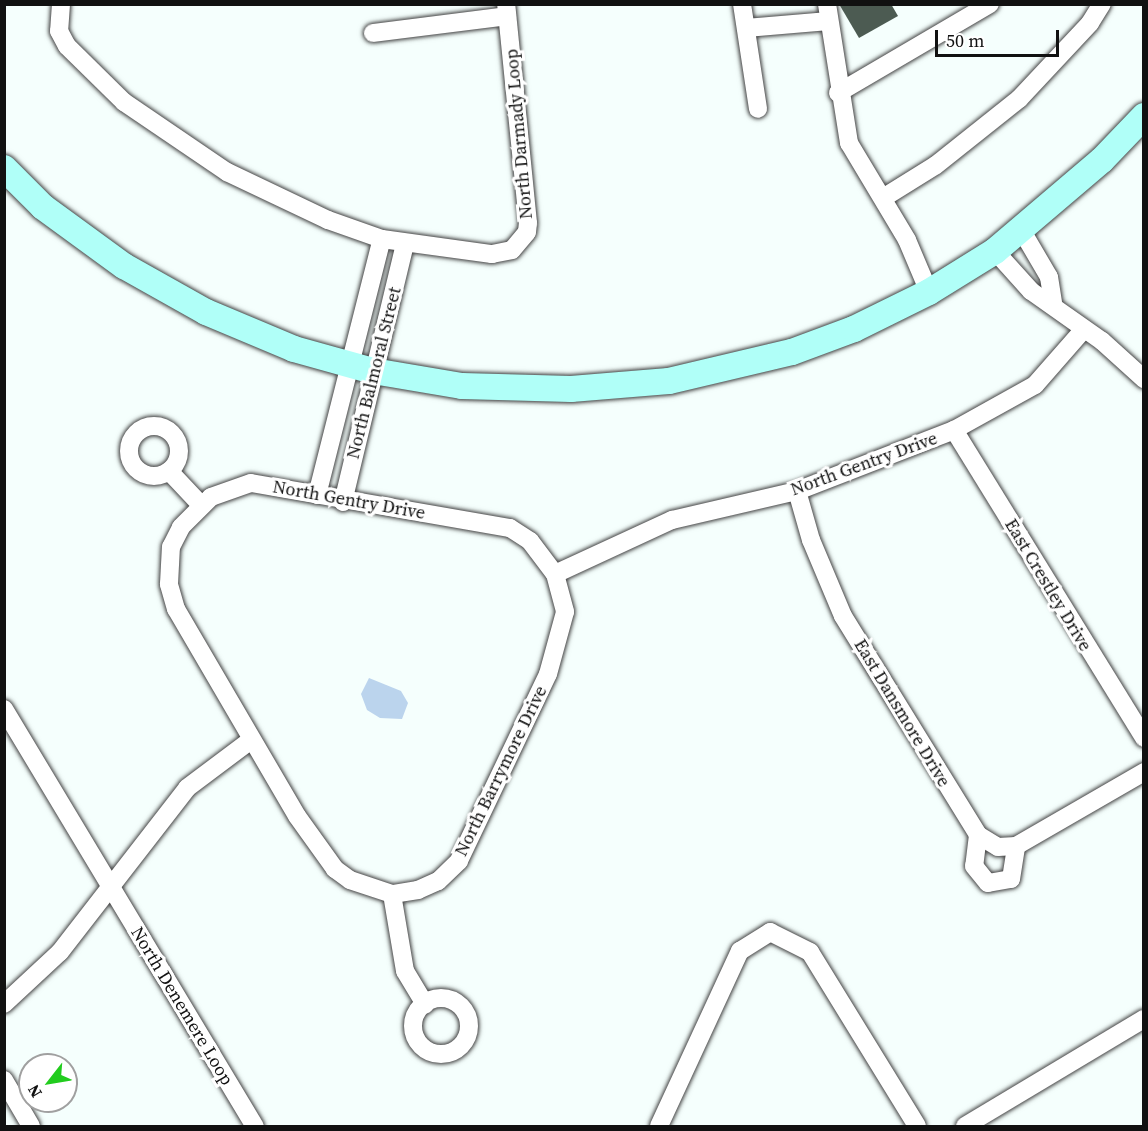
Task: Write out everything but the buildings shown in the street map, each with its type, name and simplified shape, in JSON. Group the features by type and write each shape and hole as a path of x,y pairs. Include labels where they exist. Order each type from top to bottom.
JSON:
{"street":[{"name":"North Darmady Loop","path":"61,4 59,31 67,46 124,102 172,138 227,172 328,219 382,239 405,244 492,254 512,249 527,232 507,10"},
{"path":"742,4 758,109"},
{"path":"838,93 990,4"},
{"path":"883,198 936,165 1019,99 1090,23 1102,4"},
{"path":"373,33 507,10"},
{"path":"746,28 828,13 838,93 849,143 883,198 929,292"},
{"path":"4,168 44,207 124,266 228,321 362,368 462,386 571,389 669,381 792,352 854,329 929,292 995,251 1022,231 1143,116"},
{"path":"1022,231 1049,277 1053,303"},
{"name":"North Balmoral Street","path":"343,502 382,239"},
{"name":"North Balmoral Street","path":"317,495 405,244"},
{"path":"995,251 1031,291 1053,303 1120,355 1143,380"},
{"name":"North Gentry Drive","path":"251,740 176,609 169,584 171,547 201,505 229,488 251,483 343,502 510,528 530,541 555,574 672,520 797,491 954,430 1035,385 1084,329"},
{"name":"East Crestley Drive","path":"954,430 1143,738"},
{"path":"169,471 201,505"},
{"name":"East Dansmore Drive","path":"797,491 811,540 843,616 978,835"},
{"name":"North Barrymore Drive","path":"392,894 438,881 459,861 558,644 565,612 555,574"},
{"name":"North Denemere Loop","path":"4,709 255,1126"},
{"path":"4,1004 60,952 187,788 251,740 335,869 350,880 392,894 405,971 425,1004"},
{"path":"1016,846 1011,879 988,883 974,866 978,835 998,847 1016,846 1143,772"},
{"path":"659,1126 740,951 770,932 810,952 917,1126"},
{"path":"965,1126 1143,1019"},
{"path":"4,1080 31,1126"}],"shaded area":[{"path":"369,678 401,691 408,703 402,719 380,718 367,710 361,694"}]}
